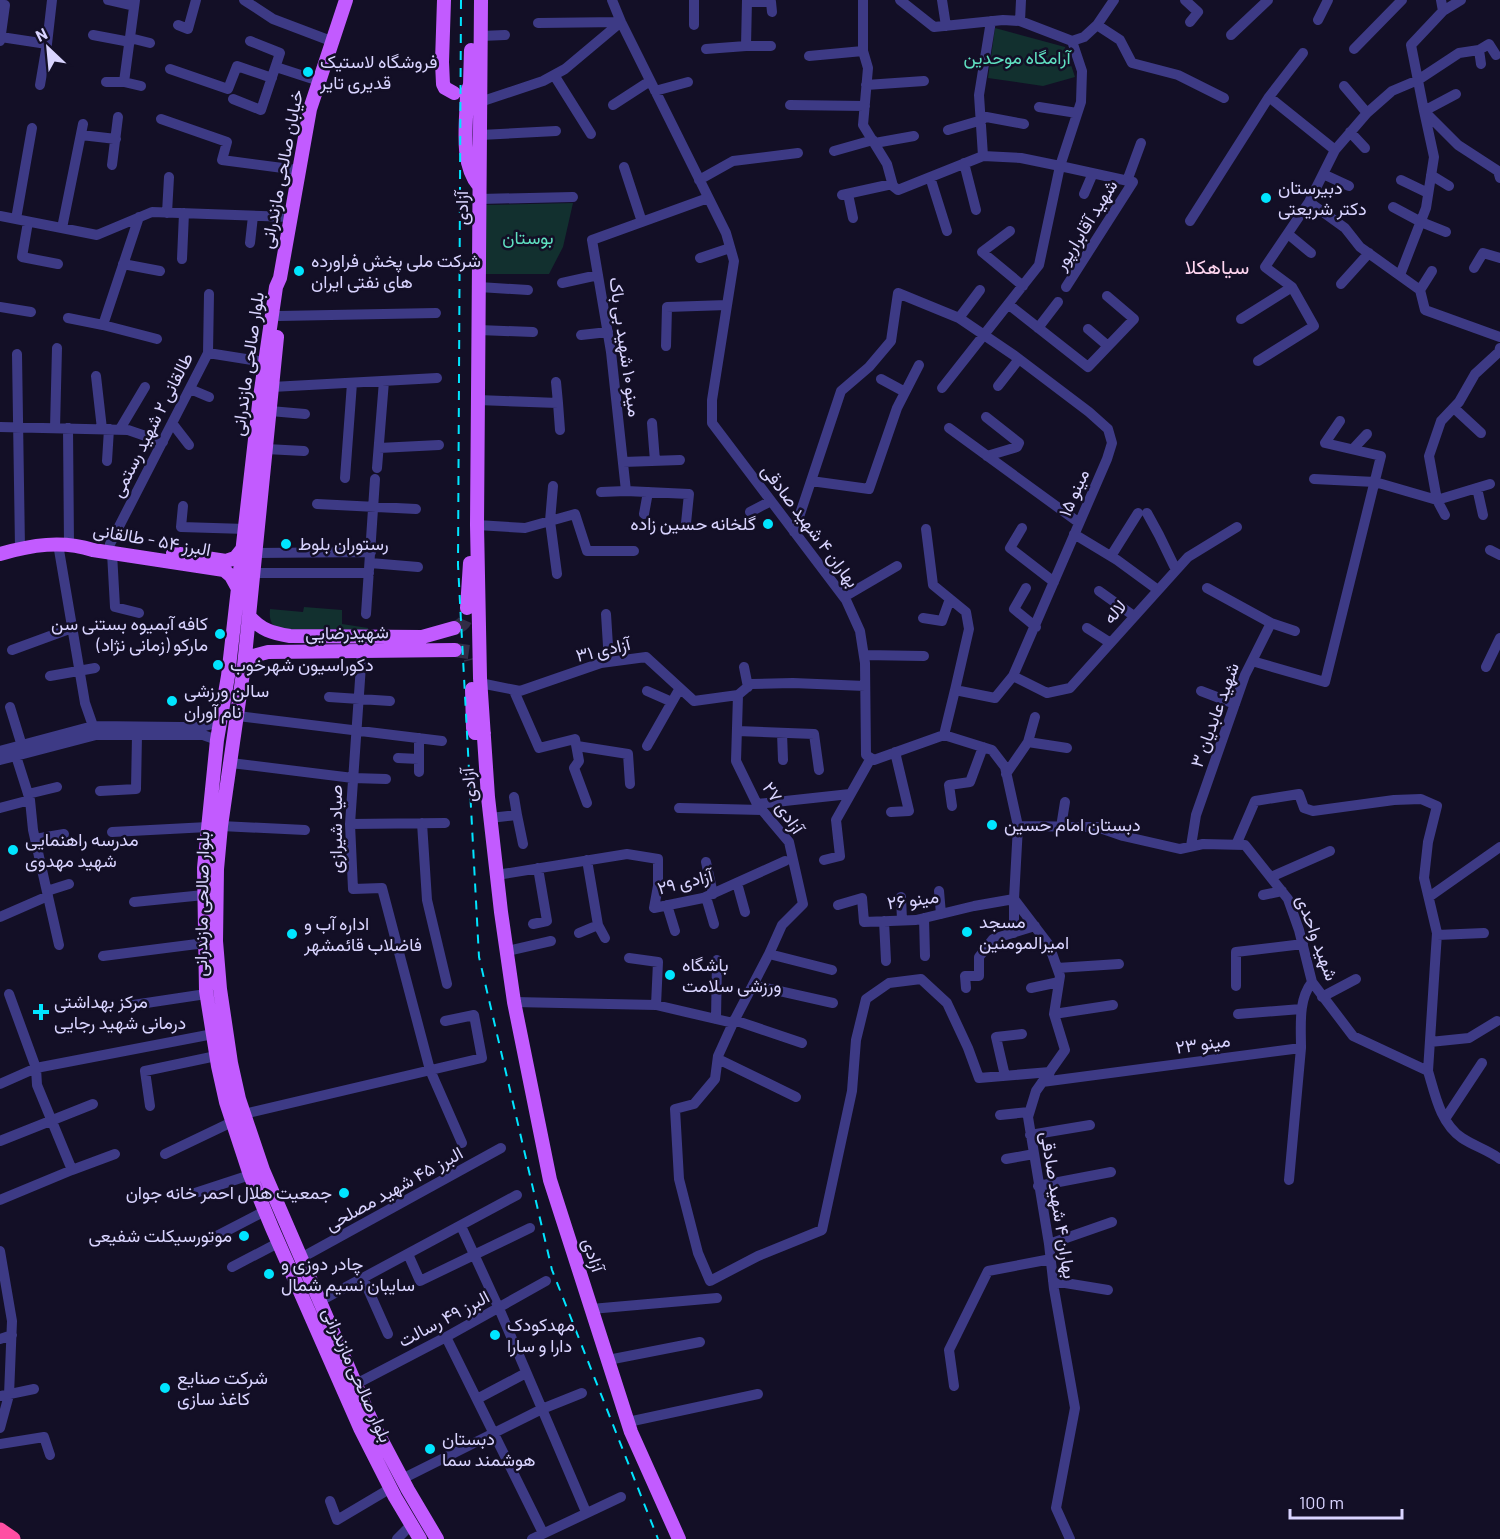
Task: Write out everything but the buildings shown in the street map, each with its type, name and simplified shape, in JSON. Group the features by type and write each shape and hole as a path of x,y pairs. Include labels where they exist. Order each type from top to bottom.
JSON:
{"highway":[{"path":"0,1530 13,1539"}],"main road":[{"name":"خیابان صالحی مازندرانی","path":"280,278 310,109 346,0"},
{"path":"444,0 442,75 445,88 460,92"},
{"path":"474,0 471,80 460,92 468,162 480,193"},
{"name":"آزادی","path":"481,0 477,525 480,683 490,818 497,875 514,1002 550,1180 628,1422 679,1539"},
{"name":"بلوار صالحی مازندرانی","path":"280,278 282,287 266,449 249,551 237,586 228,676 217,740 214,827 219,990 238,1118 250,1175 360,1428 396,1484 437,1539"},
{"name":"بلوار صالحی مازندرانی","path":"280,278 276,287 265,362 246,529 254,573 238,716 231,763 204,868 206,994 216,1056 238,1118 303,1261 372,1422 411,1525 420,1539"},
{"name":"البرز ۵۴ - طالقانی","path":"0,554 20,548 69,545 111,548 220,565 249,551"},
{"path":"467,608 470,562 478,548"},
{"name":"البرز ۵۴ - طالقانی","path":"220,565 237,586"},
{"path":"249,616 259,627 270,633 262,641 264,649 268,652"},
{"name":"شهیدرضایی","path":"244,666 253,656 268,652 362,651 422,644 454,628"},
{"name":"شهیدرضایی","path":"270,633 422,644 455,650"},
{"path":"471,660 473,728 475,733 484,733"},
{"path":"272,1228 279,1229 286,1222"},
{"path":"290,1269 303,1261"}],"street":[{"path":"40,85 52,0"},
{"path":"108,0 135,3 124,82"},
{"path":"178,24 188,29 196,0"},
{"path":"244,0 273,19 331,41"},
{"name":"بهاران ۴ شهید صادقی","path":"613,0 621,22 726,233 734,261 712,400 712,423 844,597 860,632 864,655 866,755 871,758"},
{"path":"694,0 694,26"},
{"path":"863,0 863,51 868,68 863,124 887,164 892,185 898,190 983,156 979,95 991,21"},
{"path":"900,0 940,26 991,21 1020,21 1072,41 1084,37 1097,25 1109,2"},
{"path":"940,26 942,0"},
{"path":"1020,21 1021,0"},
{"path":"1185,0 1198,12 1190,22"},
{"path":"1231,35 1268,0"},
{"path":"1318,20 1328,0"},
{"path":"1354,49 1402,0"},
{"path":"1400,275 1426,208 1434,157 1411,45 1442,6 1461,0"},
{"path":"746,46 747,1 771,2 772,12"},
{"path":"0,5 5,5 0,42"},
{"path":"538,23 621,22"},
{"path":"480,102 565,69 621,22"},
{"path":"1097,25 1120,40 1132,63 1178,75 1224,98"},
{"path":"93,34 150,43"},
{"path":"481,36 505,35"},
{"path":"1,36 46,44"},
{"path":"233,99 261,110 276,67 279,53 250,41"},
{"path":"942,388 1039,265 1060,166 1081,102 1082,71 1072,41"},
{"path":"1258,361 1314,326 1292,286 1265,267 1309,202 1335,150 1367,113 1392,91 1418,80 1459,52 1479,50 1489,44 1496,55"},
{"path":"706,48 771,46"},
{"path":"1479,50 1480,64"},
{"path":"809,56 863,51"},
{"path":"1190,221 1269,97 1303,53"},
{"path":"170,69 228,89 237,66 272,78"},
{"path":"276,67 319,81"},
{"path":"554,75 591,134"},
{"path":"866,85 924,81"},
{"path":"106,82 124,82 141,86"},
{"path":"613,105 653,86 688,82"},
{"path":"1344,86 1367,113"},
{"path":"1424,111 1456,94"},
{"path":"1269,97 1335,150"},
{"path":"790,105 865,106"},
{"path":"1039,107 1077,113"},
{"path":"1424,111 1458,145 1498,171 1500,178"},
{"path":"112,165 118,117"},
{"path":"948,130 982,118 1024,124"},
{"path":"161,119 227,142 222,160 298,170"},
{"path":"16,219 32,128"},
{"path":"62,228 82,129 116,139"},
{"path":"480,135 555,131"},
{"path":"1350,132 1365,148"},
{"path":"834,152 874,142 914,136"},
{"path":"1127,181 1141,143"},
{"path":"699,180 733,160 798,153"},
{"name":"شهید آقابرارپور","path":"983,156 1021,158 1133,182 1066,287"},
{"path":"964,163 976,210"},
{"path":"624,166 642,222"},
{"path":"1084,194 1093,173"},
{"path":"1323,174 1349,186"},
{"path":"1431,175 1449,186"},
{"path":"167,213 169,177"},
{"path":"930,177 947,231"},
{"path":"1401,180 1428,193"},
{"path":"853,218 845,195 892,185"},
{"path":"480,193 573,197"},
{"name":"مینو ۱۰ شهید بی باک","path":"626,491 608,332 592,240 708,198"},
{"path":"1309,202 1344,228 1360,248 1420,290 1425,310 1500,337"},
{"path":"1393,207 1446,232"},
{"path":"0,216 97,235 152,212 290,218"},
{"path":"182,258 184,213"},
{"path":"250,243 253,216"},
{"path":"103,325 139,217"},
{"path":"28,222 22,257 58,264"},
{"path":"1010,231 982,252 1023,286"},
{"path":"1288,234 1311,253"},
{"path":"700,258 730,248"},
{"path":"1341,284 1369,253"},
{"path":"1474,268 1483,254 1500,258"},
{"path":"123,264 160,271"},
{"path":"1420,290 1432,271"},
{"path":"562,283 598,275"},
{"path":"479,286 528,291"},
{"path":"1241,319 1292,286"},
{"path":"959,318 980,290"},
{"name":"مینو ۱۵","path":"811,481 841,392 869,367 891,341 898,293 959,318 1019,359 1108,429 1113,443 1036,627 1013,676 994,698 955,690"},
{"path":"209,294 208,353 265,362"},
{"path":"1008,304 1088,367 1134,320 1107,296"},
{"path":"1038,328 1058,302"},
{"path":"666,346 667,307 727,305"},
{"path":"0,307 31,312"},
{"path":"279,316 436,313"},
{"path":"68,318 157,339"},
{"path":"1088,329 1108,346"},
{"path":"479,330 533,332"},
{"path":"581,335 608,332"},
{"path":"55,428 57,348"},
{"path":"1445,514 1437,500 1429,456 1441,422 1460,402 1475,374 1499,352 1500,348"},
{"name":"طالقانی ۲ شهید رستمی","path":"111,548 208,353"},
{"path":"17,354 20,548"},
{"path":"998,386 1019,359"},
{"path":"794,532 811,481 869,489 897,408 919,365"},
{"path":"96,376 110,429 107,461"},
{"path":"272,387 436,378"},
{"path":"881,379 905,392"},
{"path":"366,614 384,381"},
{"path":"556,381 560,430"},
{"path":"345,477 352,383"},
{"path":"110,429 145,387"},
{"path":"190,389 209,397"},
{"path":"478,400 558,403"},
{"path":"1454,408 1481,434"},
{"path":"270,411 305,414"},
{"path":"986,417 1019,443 1017,447 987,456"},
{"path":"1340,421 1325,443 1381,456 1391,462"},
{"path":"172,423 189,445"},
{"path":"651,423 655,461"},
{"path":"0,427 128,430 163,442"},
{"path":"68,428 72,628 85,704 93,726"},
{"path":"949,428 1078,522"},
{"path":"1353,449 1367,434"},
{"path":"379,448 439,445"},
{"path":"266,449 304,451"},
{"path":"1252,661 1325,682 1381,456"},
{"path":"623,462 680,460"},
{"path":"1314,479 1375,482 1437,500 1490,484"},
{"path":"553,486 550,521 557,574"},
{"path":"1477,488 1483,515"},
{"path":"602,492 689,494 686,523"},
{"path":"644,514 648,492"},
{"path":"750,512 771,501"},
{"path":"317,504 416,509"},
{"path":"183,506 181,527 246,529"},
{"path":"1111,556 1142,513 1160,535 1176,570"},
{"path":"477,525 525,528 575,514 587,551 634,551"},
{"name":"لاله","path":"1013,676 1047,693 1070,688 1188,557 1237,527"},
{"path":"1022,528 1010,548 1054,582"},
{"path":"926,529 933,585 966,612 969,629 944,735"},
{"path":"1074,534 1111,556 1158,590"},
{"path":"111,548 115,607 138,613"},
{"path":"249,551 418,567"},
{"path":"254,573 370,563"},
{"path":"844,597 897,566"},
{"path":"1026,588 1014,609 1036,627"},
{"path":"1207,588 1271,623 1295,631"},
{"path":"1099,591 1134,616"},
{"path":"923,618 942,621 950,599"},
{"path":"606,614 609,662"},
{"name":"شهید عابدیان ۳","path":"1191,846 1197,815 1235,705 1252,661 1271,623"},
{"path":"12,650 72,628"},
{"path":"1087,628 1110,642"},
{"path":"1486,667 1500,638"},
{"name":"صیاد شیرازی","path":"362,651 350,824 352,889 382,888 430,1070 462,1143"},
{"path":"864,655 924,656"},
{"name":"آزادی ۳۱","path":"480,683 520,691 609,662 646,657 694,701 738,695"},
{"path":"744,667 750,686"},
{"path":"50,676 95,668"},
{"path":"738,695 750,686 793,683 865,686"},
{"path":"647,747 680,688"},
{"path":"514,691 538,748 575,739 579,760 574,768 587,803"},
{"path":"647,691 672,702"},
{"path":"1201,691 1235,705"},
{"name":"آزادی ۲۷","path":"738,695 735,761 760,807 789,842 803,904 782,925 734,1022 718,1059 715,1079 694,1104 675,1109 679,1179 698,1253 710,1281 758,1256 822,1230 852,1091 856,1040 866,999 889,983 921,979 947,1003 980,1078 1005,1076"},
{"path":"329,697 390,701"},
{"path":"10,706 29,797 35,839 59,945"},
{"path":"238,716 442,741"},
{"path":"1006,774 1028,742 1035,717"},
{"path":"0,760 19,751 93,726 201,727 220,722"},
{"path":"736,731 814,734 819,770"},
{"path":"782,733 783,759"},
{"path":"0,752 19,751 96,735 202,735 217,740"},
{"path":"100,791 136,789 137,735"},
{"path":"824,860 840,856 836,820 871,758 874,760 944,735 992,750 1005,767 1018,826 1014,933"},
{"path":"419,738 419,772"},
{"path":"1028,742 1067,748"},
{"path":"577,746 628,754 630,784"},
{"path":"952,806 949,785 970,782 983,747"},
{"path":"891,812 909,811 895,752"},
{"path":"398,758 419,759"},
{"path":"231,763 353,778 386,779"},
{"path":"0,808 57,787"},
{"path":"679,808 760,807 850,794"},
{"path":"1018,826 1097,827 1123,836 1180,849 1191,846 1236,845 1255,801 1272,798 1299,794 1304,808 1313,811 1394,800 1421,799 1437,806 1428,842 1424,878 1437,935 1428,1071 1437,1102 1448,1125 1461,1137 1500,1159"},
{"path":"514,797 523,843"},
{"path":"1061,827 1065,802"},
{"path":"490,818 517,815"},
{"path":"422,823 427,900 447,984"},
{"path":"350,824 445,823"},
{"path":"112,832 214,827 305,830"},
{"path":"35,839 64,834"},
{"name":"شهید واحدی","path":"1236,845 1245,845 1288,899 1303,944 1312,982 1353,1036 1428,1071"},
{"path":"1429,897 1500,847"},
{"path":"1271,877 1330,851"},
{"name":"آزادی ۲۹","path":"497,875 627,854 658,859 658,886 654,908 710,896 784,861"},
{"path":"587,860 598,925 605,938"},
{"path":"706,862 714,924"},
{"path":"532,924 547,921 538,868"},
{"path":"737,883 745,912"},
{"path":"0,917 69,884"},
{"path":"939,891 941,914"},
{"path":"1263,895 1282,891"},
{"path":"134,902 204,895"},
{"path":"901,897 902,920"},
{"name":"مینو ۲۶","path":"838,905 862,898 864,922 924,918 1014,899"},
{"name":"بهاران ۴ شهید صادقی","path":"1014,899 1049,945 1060,976 1054,1014 1065,1050 1036,1091 1028,1117 1075,1408 1056,1508 1070,1539"},
{"path":"667,905 675,931"},
{"path":"924,918 925,956"},
{"path":"884,921 886,961"},
{"path":"579,933 598,925"},
{"path":"966,988 965,976 979,976 979,957 993,939 1035,926"},
{"path":"1437,935 1484,933"},
{"path":"507,951 551,941"},
{"path":"103,956 205,943"},
{"path":"1236,986 1236,952 1303,944"},
{"path":"769,954 832,970"},
{"path":"629,958 658,962 656,1005"},
{"path":"716,1019 717,960"},
{"path":"1057,968 1119,964"},
{"path":"1322,997 1356,979"},
{"path":"1031,988 1059,982"},
{"path":"1289,1180 1301,1048 1301,1009 1305,990 1312,982"},
{"path":"753,986 833,1003"},
{"path":"9,994 36,1068 37,1085 72,1170"},
{"path":"133,1005 206,994"},
{"path":"514,1002 656,1005 734,1022 802,1043"},
{"path":"1054,1014 1113,1005"},
{"path":"1238,1014 1301,1009"},
{"path":"165,1154 238,1118 482,1058 474,1015 445,1021"},
{"path":"1430,1042 1469,1038 1497,1021"},
{"path":"0,1084 36,1068 213,1034"},
{"path":"1022,1034 996,1037 1005,1076 1050,1072"},
{"name":"مینو ۲۳","path":"1042,1083 1301,1048"},
{"path":"150,1106 145,1071 216,1056"},
{"path":"718,1059 796,1097"},
{"path":"1445,1119 1482,1063"},
{"path":"0,1141 93,1104"},
{"path":"1000,1115 1029,1112"},
{"path":"1030,1135 1090,1125"},
{"name":"البرز ۴۵ شهید مصلحی","path":"303,1261 501,1148"},
{"path":"0,1200 115,1154"},
{"path":"1006,1159 1034,1154"},
{"path":"1038,1186 1111,1172"},
{"path":"195,1193 250,1175"},
{"path":"320,1301 517,1195"},
{"path":"209,1240 265,1211"},
{"path":"1049,1244 1112,1222"},
{"path":"461,1226 586,1512"},
{"path":"408,1254 420,1281 530,1228"},
{"path":"232,1268 278,1243"},
{"path":"0,1251 12,1321 0,1428"},
{"path":"954,1386 949,1350 988,1271 1051,1259"},
{"path":"363,1278 388,1334"},
{"name":"البرز ۴۹ رسالت","path":"356,1384 499,1309 546,1281"},
{"path":"1053,1281 1108,1290"},
{"path":"591,1309 717,1298"},
{"path":"0,1339 12,1335"},
{"path":"446,1337 543,1533"},
{"path":"608,1360 700,1342"},
{"path":"477,1399 526,1373"},
{"path":"5,1396 33,1389"},
{"path":"330,1501 337,1520 396,1484 494,1433 542,1409 582,1393"},
{"path":"628,1422 758,1394"},
{"path":"0,1444 44,1437 50,1455"},
{"path":"532,1539 621,1497"},
{"path":"397,1539 411,1525"}],"green space":[{"name":"آرامگاه موحدین","path":"995,28 1065,47 1075,77 1043,86 988,78"},
{"name":"بوستان","path":"573,203 563,247 549,274 483,274 484,205"},
{"path":"304,607 342,610 342,624 368,628 368,631 280,631 271,622 270,609 303,612"}],"tunnel":[{"path":"454,628 465,621 467,608"},
{"path":"455,650 469,652 471,660"}],"railway":[{"path":"461,0 458,565 479,957 552,1270 658,1539"}],"place":[{"name":"فروشگاه لاستیک قدیری تایر","path":"308,72"},
{"name":"دبیرستان دکتر شریعتی","path":"1266,198"},
{"name":"شرکت ملی پخش فراورده های نفتی ایران","path":"299,271"},
{"name":"گلخانه حسین زاده","path":"768,524"},
{"name":"رستوران بلوط","path":"286,544"},
{"name":"کافه آبمیوه بستنی سن مارکو (زمانی نژاد)","path":"220,634"},
{"name":"دکوراسیون شهرخوب","path":"218,665"},
{"name":"سالن ورزشی نام آوران","path":"172,701"},
{"name":"دبستان امام حسین","path":"992,825"},
{"name":"مدرسه راهنمایی شهید مهدوی","path":"13,850"},
{"name":"مسجد امیرالمومنین","path":"967,932"},
{"name":"اداره آب و فاضلاب قائمشهر","path":"292,934"},
{"name":"باشگاه ورزشی سلامت","path":"670,975"},
{"name":"مرکز بهداشتی درمانی شهید رجایی","path":"41,1012"},
{"name":"جمعیت هلال احمر خانه جوان","path":"344,1193"},
{"name":"موتورسیکلت شفیعی","path":"244,1236"},
{"name":"چادر دوزی و سایبان نسیم شمال","path":"269,1274"},
{"name":"مهدکودک دارا و سارا","path":"495,1335"},
{"name":"شرکت صنایع کاغذ سازی","path":"165,1388"},
{"name":"دبستان هوشمند سما","path":"430,1449"}],"district":[{"name":"سیاهکلا","path":"1217,267"}]}
